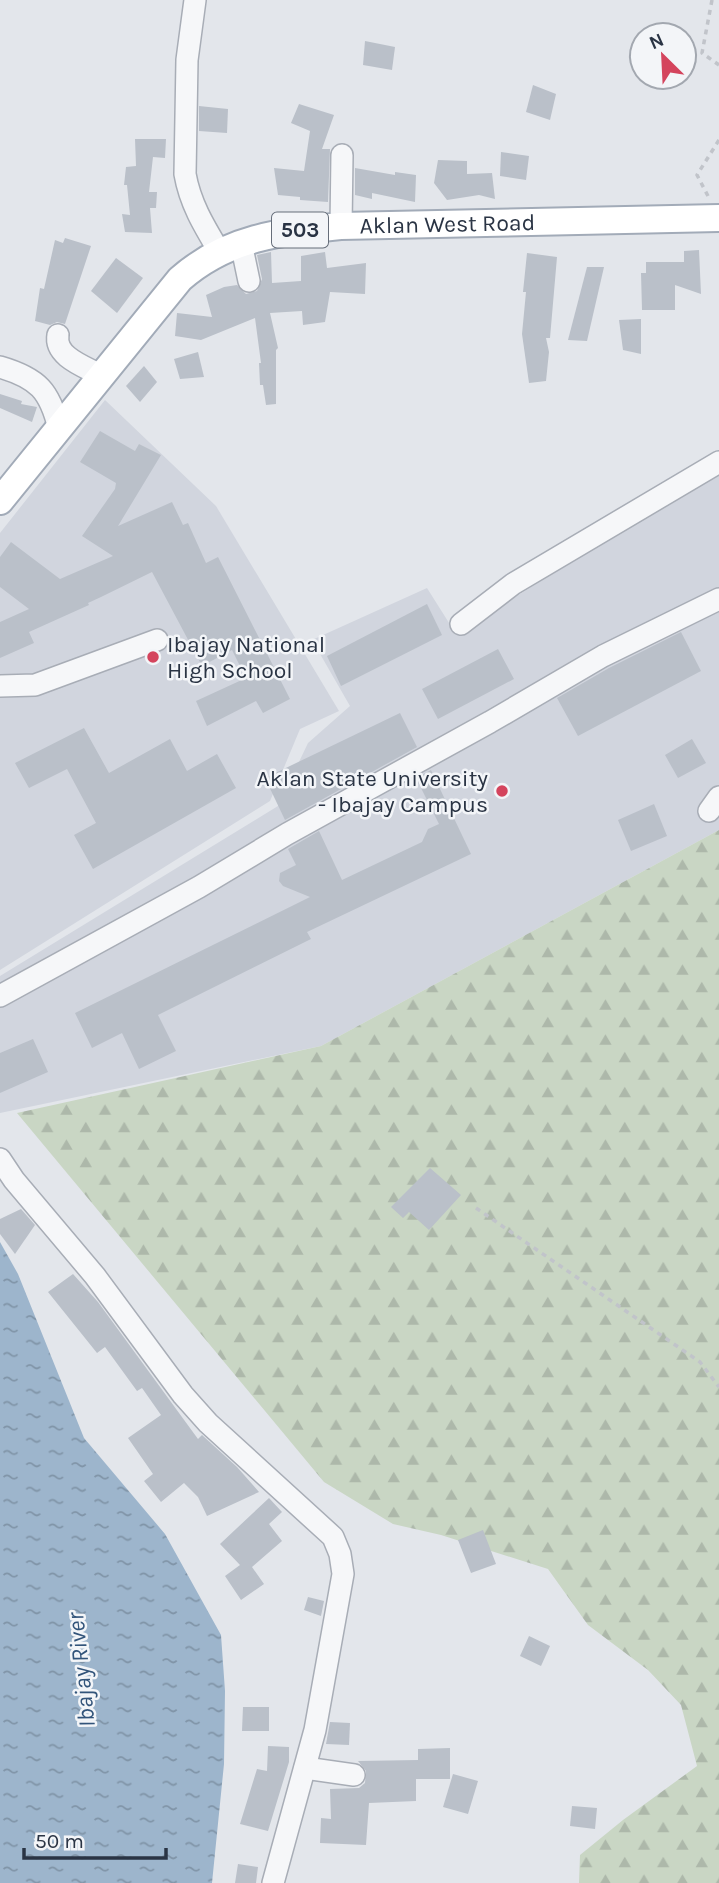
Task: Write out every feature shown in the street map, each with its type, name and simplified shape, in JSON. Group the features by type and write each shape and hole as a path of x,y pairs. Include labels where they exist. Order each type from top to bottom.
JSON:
{"main road":[{"name":"Aklan West Road","path":"0,501 180,279 199,262 230,247 256,238 295,230 341,226 716,212"}],"street":[{"path":"195,0 187,60 185,174 188,190 196,211 230,247 249,281"},
{"path":"341,226 342,155"},
{"path":"58,335 62,353 102,376"},
{"path":"0,367 35,381 43,389 55,410 59,429"},
{"path":"461,624 513,584 719,462"},
{"path":"0,996 199,887 287,834 603,656 719,599"},
{"path":"0,686 36,685 157,640"},
{"path":"0,1159 14,1180 95,1276 183,1395 208,1423 333,1537 340,1554 343,1574 315,1730 274,1883"},
{"path":"305,1768 354,1775"}],"path":[{"path":"712,0 702,53 719,65"},
{"path":"716,212 697,175 719,140"},
{"path":"476,1208 701,1362 719,1387"}],"shaded area":[{"name":"Ibajay National High School","path":"105,400 216,506 339,711 300,729 270,801 0,970 0,533"},
{"name":"Aklan State University - Ibajay Campus","path":"719,470 719,830 321,1046 0,1113 0,976 278,806 308,743 350,706 312,640 427,588 456,634"}],"green space":[{"path":"719,830 719,1883 579,1883 580,1855 697,1766 681,1705 648,1670 588,1625 548,1569 441,1535 393,1524 324,1482 17,1113 321,1046"}],"water":[{"name":"Ibajay River","path":"0,1242 18,1274 84,1438 165,1534 221,1635 225,1691 224,1764 212,1883 0,1883"}],"building":[{"path":"365,41 395,47 392,70 363,65"},
{"path":"533,85 556,94 550,120 526,112"},
{"path":"299,104 334,115 322,149 330,149 328,202 278,195 274,168 304,171 310,131 291,123"},
{"path":"199,106 228,109 227,133 199,131"},
{"path":"135,139 166,139 165,158 153,157 149,192 157,192 156,208 150,208 152,233 125,232 122,214 130,215 127,185 124,185 126,167 136,166"},
{"path":"501,152 529,156 526,180 500,176"},
{"path":"438,160 467,161 467,174 492,173 495,199 479,195 447,200 434,183"},
{"path":"355,168 395,175 395,172 416,175 415,202 372,193 372,199 355,195"},
{"path":"65,238 91,246 65,324 57,322 50,325 35,321 40,288 44,289 55,240 63,243"},
{"path":"699,250 701,294 675,285 675,310 642,310 641,273 646,273 646,262 684,262 684,251"},
{"path":"271,252 272,283 301,281 301,256 325,252 327,268 366,263 365,294 330,292 325,322 303,325 302,311 270,313 278,348 276,404 266,405 263,385 260,385 261,363 255,318 201,340 175,336 177,313 212,317 206,295 237,285 246,294 257,291 262,279 257,255"},
{"path":"527,253 557,257 550,338 546,338 549,352 546,381 529,383 522,334"},
{"path":"116,258 143,278 117,313 91,291"},
{"path":"587,267 604,267 587,341 568,340"},
{"path":"641,319 641,354 623,350 619,320"},
{"path":"198,352 204,377 180,379 174,359"},
{"path":"144,366 157,382 140,402 126,386"},
{"path":"0,394 22,401 21,404 37,407 32,422 0,408"},
{"path":"100,431 135,451 139,444 161,455 118,526 172,502 183,525 188,523 206,563 218,557 290,699 263,713 256,701 207,726 196,701 246,678 232,650 202,666 152,572 29,632 34,643 0,658 0,622 29,609 0,587 0,557 11,542 60,579 113,556 82,536 115,489 116,483 80,462"},
{"path":"427,604 442,635 341,686 327,656"},
{"path":"681,632 701,671 578,736 557,698"},
{"path":"498,649 514,679 438,719 422,689"},
{"path":"400,713 417,747 285,820 265,778"},
{"path":"84,728 109,773 170,739 187,771 217,754 236,788 93,869 74,835 96,823 67,769 29,788 15,763"},
{"path":"692,739 706,763 678,778 665,755"},
{"path":"431,770 471,854 307,932 311,939 158,1015 176,1051 139,1069 122,1033 92,1048 75,1013 310,897 283,886 279,881 280,873 296,865 288,849 319,831 342,880 422,842 428,829 439,824 416,778"},
{"path":"654,804 667,836 631,851 618,820"},
{"path":"33,1039 48,1072 0,1093 0,1053"},
{"path":"430,1168 461,1195 429,1230 409,1212 403,1218 391,1207"},
{"path":"21,1209 35,1225 15,1254 0,1234 0,1219"},
{"path":"73,1274 98,1302 198,1439 202,1435 237,1467 259,1492 207,1516 198,1497 184,1483 161,1502 144,1481 153,1474 128,1438 161,1415 142,1388 137,1391 105,1347 97,1353 48,1292"},
{"path":"269,1498 282,1512 269,1524 282,1541 252,1567 264,1584 241,1600 225,1576 240,1565 220,1544"},
{"path":"483,1530 496,1564 471,1573 458,1540"},
{"path":"308,1597 324,1601 321,1616 304,1610"},
{"path":"529,1636 550,1646 541,1666 520,1656"},
{"path":"243,1707 269,1707 269,1731 242,1731"},
{"path":"330,1722 350,1723 349,1745 326,1744"},
{"path":"268,1746 289,1747 289,1762 268,1831 240,1824 257,1769 267,1771"},
{"path":"450,1748 450,1779 416,1779 416,1801 369,1803 366,1845 320,1843 321,1818 331,1819 330,1789 359,1788 365,1783 366,1771 358,1761 418,1760 418,1749"},
{"path":"453,1774 478,1781 468,1814 443,1807"},
{"path":"572,1806 597,1808 595,1829 570,1826"},
{"path":"238,1864 258,1867 256,1883 235,1883"}],"place":[{"name":"Ibajay National High School","path":"153,657"},
{"name":"Aklan State University - Ibajay Campus","path":"502,791"}]}
